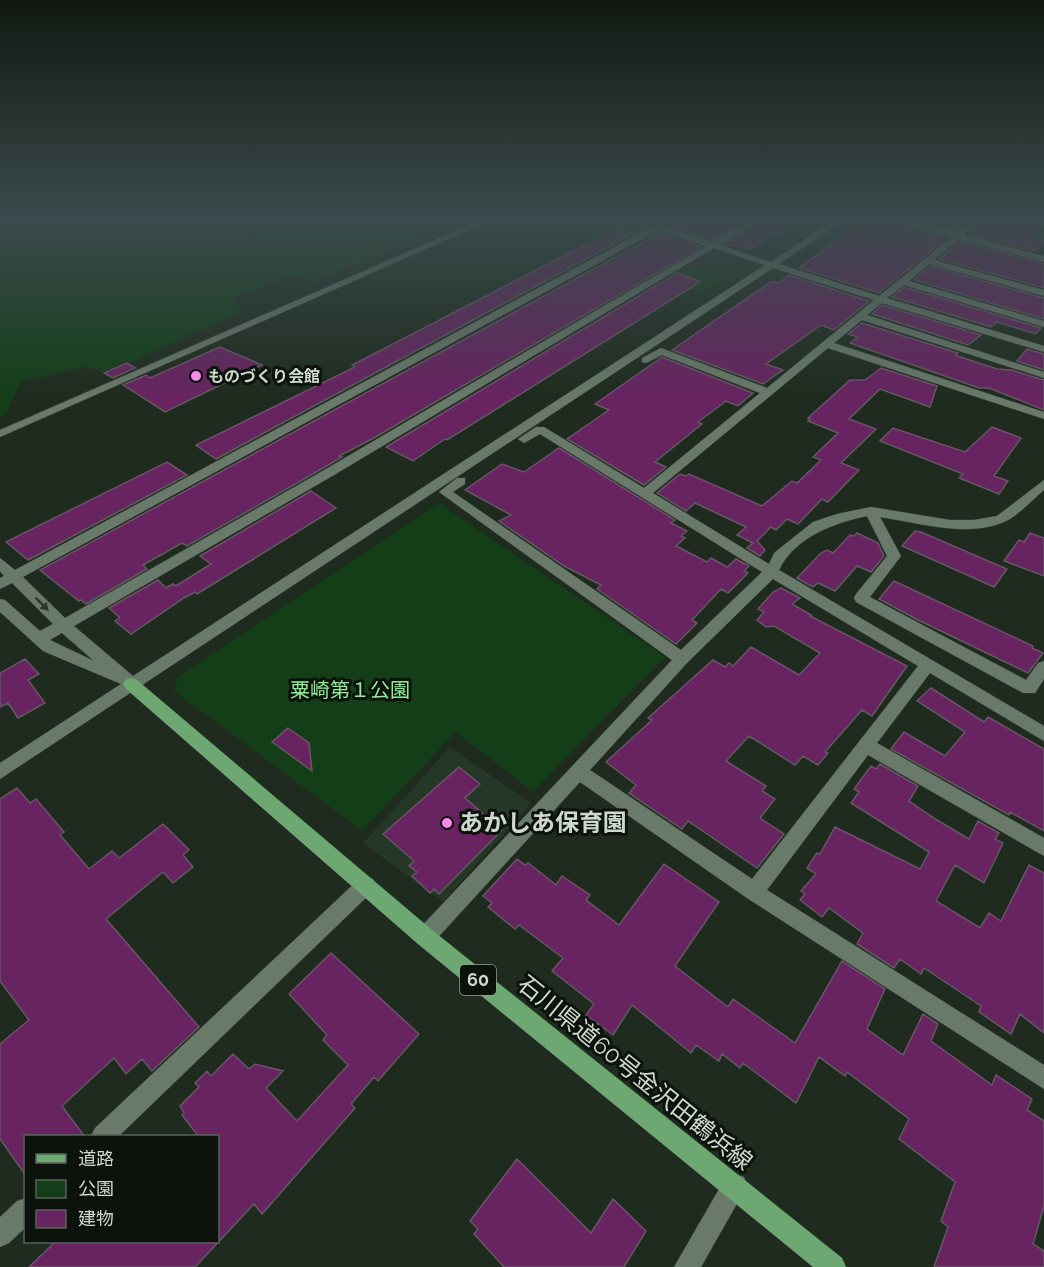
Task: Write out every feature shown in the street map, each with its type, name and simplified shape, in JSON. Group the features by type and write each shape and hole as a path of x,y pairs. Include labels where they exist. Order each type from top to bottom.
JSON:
{"main road":[{"name":"石川県道60号金沢田鶴浜線","path":"131,684 425,937 833,1267"}],"street":[{"path":"0,434 355,278"},
{"path":"0,584 564,278"},
{"path":"39,639 330,472 658,278"},
{"path":"0,772 753,278"},
{"path":"815,278 1044,349"},
{"path":"645,494 770,393 880,298 908,278"},
{"path":"990,278 1044,293"},
{"path":"903,282 1044,324"},
{"path":"860,316 1044,375"},
{"path":"827,344 1044,416"},
{"path":"682,659 445,492 661,351 770,393"},
{"path":"540,429 1044,734"},
{"path":"425,937 682,659 772,571 779,556 818,525 871,511 950,524 974,524 1001,519 1044,484"},
{"path":"871,511 894,556 861,598 1029,689 1044,667"},
{"path":"0,563 63,625 131,684"},
{"path":"0,604 48,647 131,684"},
{"path":"754,892 928,664"},
{"path":"866,745 1044,848"},
{"path":"579,772 754,892 1044,1077"},
{"path":"105,1135 366,885"},
{"path":"687,1267 735,1186"},
{"path":"0,1234 24,1212"}],"shaded area":[{"name":"あかしあ保育園","path":"450,747 531,803 443,902 363,843"}],"green space":[{"path":"0,278 285,278 232,299 242,312 107,373 86,367 21,382 6,414 0,416"},
{"path":"298,278 322,278 313,282"},
{"path":"665,278 724,278 703,293 662,280"},
{"name":"粟崎第１公園","path":"439,503 665,657 533,792 456,732 362,831 174,691 179,676"}],"building":[{"path":"521,278 551,278 216,459 196,445 355,367 352,365"},
{"path":"577,278 648,278 187,546 182,543 143,565 147,569 86,604 40,570"},
{"path":"668,278 690,278 700,282 413,461 386,447"},
{"path":"785,278 799,278 869,301 834,330 821,325 766,364 783,370 763,384 672,350 772,281 779,283"},
{"path":"831,278 897,278 879,293"},
{"path":"916,278 973,278 1044,298 1044,319 914,280"},
{"path":"1008,278 1044,278 1044,288"},
{"path":"904,287 1041,328 1036,334 997,322 991,327 892,297"},
{"path":"882,305 981,335 968,345 872,314"},
{"path":"862,323 958,353 955,355 997,369 1011,370 1044,380 1044,410 989,388 979,388 850,343 858,337 848,334"},
{"name":"ものづくり会館","path":"220,347 262,365 165,412 123,385 146,375 150,378"},
{"path":"1027,349 1044,354 1044,370 1017,361"},
{"path":"662,357 753,393 738,406 726,401 698,422 702,424 655,462 666,467 644,485 567,439 609,410 595,404"},
{"path":"127,363 135,368 113,378 104,373"},
{"path":"881,368 937,386 930,407 880,389 849,419 876,429 841,463 859,470 828,502 822,499 798,524 787,519 776,530 771,527 757,541 765,550 760,556 747,548 753,543 737,535 746,527 695,503 686,511 657,493 680,474 686,476 689,474 762,506 792,481 797,483 821,460 813,457 838,433 808,421 810,419 808,418 850,380 865,380"},
{"path":"992,427 1021,438 994,476 1008,481 999,494 959,478 963,474 880,441 893,428 965,452"},
{"path":"559,448 675,520 671,523 687,531 681,536 685,538 676,546 707,562 711,558 727,567 736,559 749,566 744,571 748,573 728,593 721,589 692,620 697,623 676,644 597,589 601,585 564,566 499,521 511,515 465,490 502,464 524,472"},
{"path":"167,462 187,475 28,560 6,542"},
{"path":"311,491 336,508 197,594 195,592 184,598 131,634 115,621 120,618 109,608 158,580 166,588 173,584 176,586 211,564 200,556"},
{"path":"915,531 1007,569 994,587 902,546"},
{"path":"857,533 878,543 884,556 871,572 857,566 835,591 818,583 813,587 797,578 821,553 827,550 833,553 850,535 854,536"},
{"path":"1030,533 1044,538 1044,576 1004,561 1019,540 1024,542"},
{"path":"894,581 1033,646 1032,648 1043,653 1028,673 918,620 879,599"},
{"path":"781,588 800,598 792,604 810,616 907,666 872,716 862,710 825,752 828,753 818,765 803,756 795,765 749,736 726,761 766,786 762,791 775,799 760,818 784,834 757,868 688,821 682,829 629,793 636,785 606,762 652,720 648,718 713,660 725,667 729,663 733,666 751,647 799,675 820,653 774,626 766,627 757,620 764,612 758,609 773,592"},
{"path":"25,659 39,674 28,680 45,703 18,718 8,703 0,707 0,673"},
{"path":"931,688 984,722 988,717 1044,749 1044,831 1010,812 1009,815 891,749 904,732 945,756 965,732 917,701"},
{"path":"288,728 309,743 312,771 272,742"},
{"path":"880,764 918,786 909,801 969,839 978,821 999,833 995,839 1003,843 984,883 955,865 936,901 980,928 989,913 1001,921 1029,865 1044,873 1044,1033 1020,1014 1011,1034 979,1012 981,1006 924,968 921,974 900,959 894,968 857,944 863,933 829,908 822,917 800,900 805,894 801,891 816,874 807,868 817,853 820,854 835,827 920,869 929,852 851,803 859,792 854,789 871,766 876,769"},
{"path":"459,767 480,784 465,798 502,830 439,894 434,889 430,893 412,876 417,872 409,866 414,861 383,834"},
{"path":"17,788 30,803 36,799 64,832 60,835 89,869 112,851 119,858 163,824 189,850 183,855 193,867 173,883 163,872 106,919 199,1027 152,1071 142,1059 126,1074 114,1058 62,1106 84,1135 24,1135 24,1173 0,1139 0,1044 29,1020 0,981 0,799"},
{"path":"517,859 525,865 528,863 556,885 562,876 590,895 586,900 619,925 664,864 719,902 675,966 728,1007 733,999 795,1043 842,961 885,989 867,1029 903,1055 923,1014 938,1024 931,1041 992,1085 996,1075 1032,1099 1027,1110 1044,1121 1044,1206 1033,1244 1044,1251 1044,1267 934,1267 948,1227 941,1221 955,1182 899,1139 909,1119 847,1072 845,1076 819,1057 796,1103 743,1063 740,1068 722,1054 719,1061 696,1045 691,1053 632,1005 613,1035 586,1015 594,1004 552,971 563,958 519,925 515,929 488,907 492,903 483,896"},
{"path":"331,953 419,1034 378,1081 374,1077 351,1104 355,1108 262,1214 254,1204 219,1241 219,1135 197,1135 182,1115 184,1113 180,1106 199,1087 195,1083 207,1071 211,1076 233,1054 249,1069 255,1064 283,1071 266,1088 297,1121 348,1065 323,1040 327,1035 289,994"},
{"path":"517,1159 591,1233 613,1199 646,1231 624,1267 504,1267 474,1234 478,1229 470,1221"},
{"path":"54,1243 217,1243 195,1267 29,1267"}],"place":[{"name":"ものづくり会館","path":"196,376"},
{"name":"あかしあ保育園","path":"447,823"}]}
